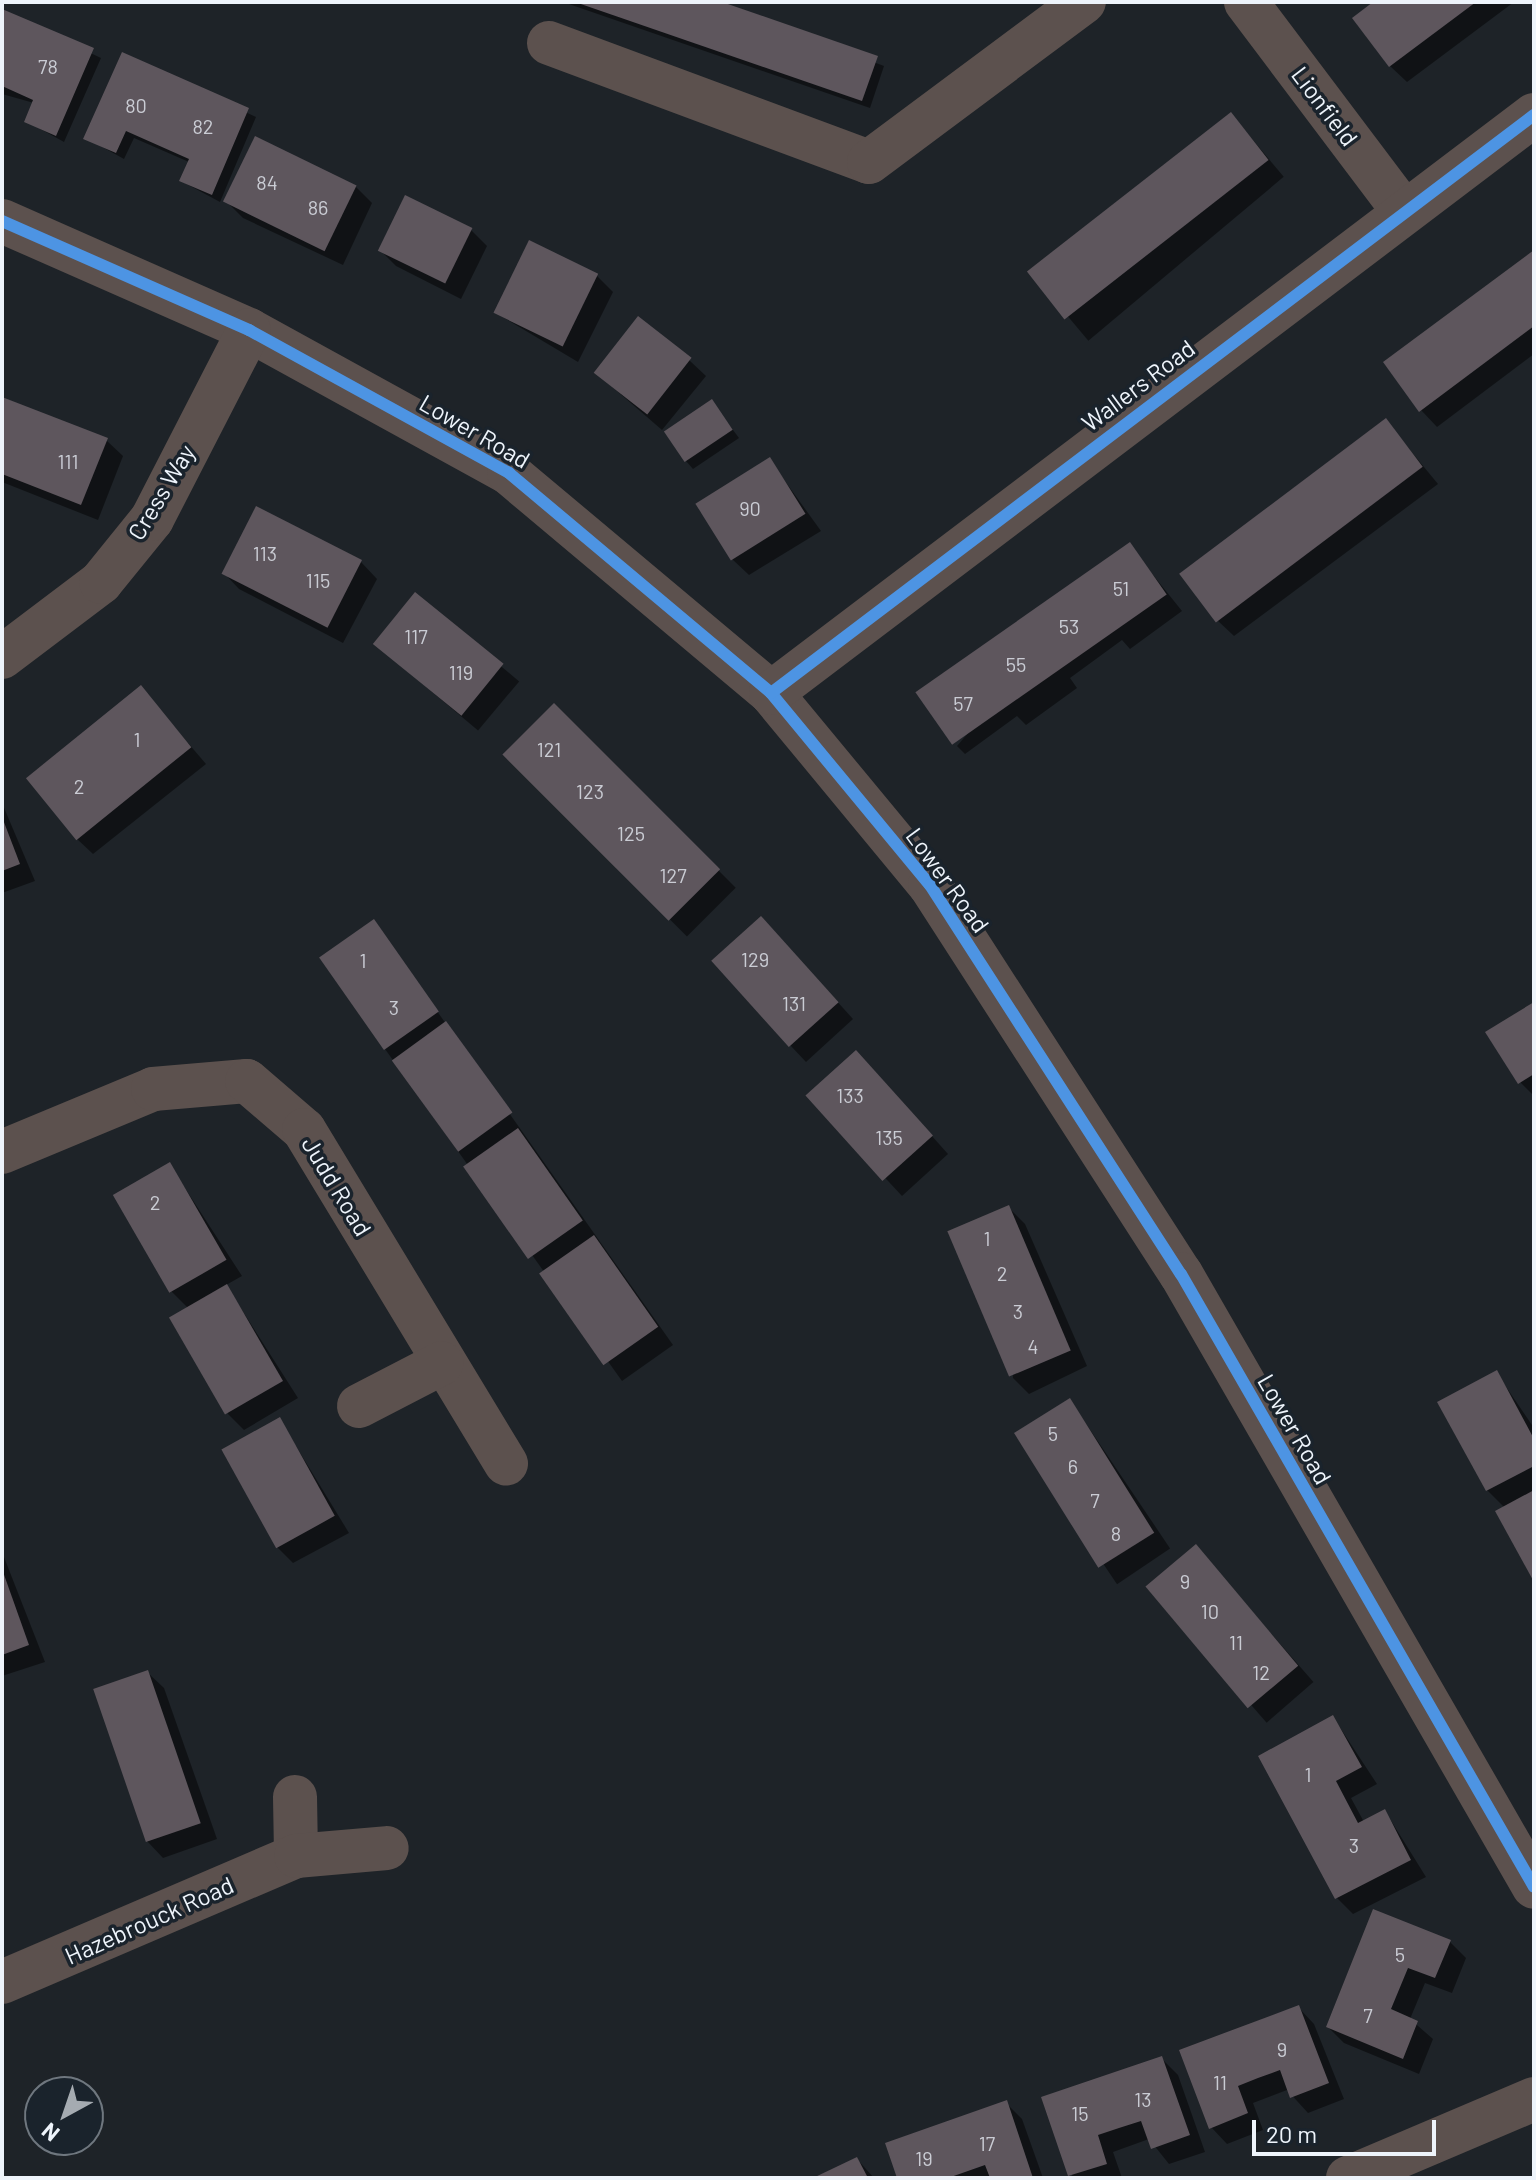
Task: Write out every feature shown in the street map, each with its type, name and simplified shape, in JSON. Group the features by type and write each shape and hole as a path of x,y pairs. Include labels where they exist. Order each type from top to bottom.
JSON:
{"street":[{"path":"549,43 869,162 1084,2"},
{"name":"Lionfield","path":"1246,2 1403,210"},
{"name":"Wallers Road","path":"771,693 1403,210 1534,115"},
{"name":"Lower Road","path":"2,221 249,330 509,473 771,693 930,885 1181,1274 1534,1887"},
{"name":"Cress Way","path":"2,657 101,582 152,519 249,330"},
{"name":"Judd Road","path":"2,1152 153,1089 247,1081 304,1130 442,1363 506,1464"},
{"path":"359,1406 442,1363"},
{"path":"295,1797 296,1856"},
{"name":"Hazebrouck Road","path":"2,1982 296,1856 387,1848"},
{"path":"1348,2178 1534,2099"}],"building":[{"path":"575,2 722,2 878,56 862,101"},
{"path":"1373,2 1476,2 1389,67 1352,18"},
{"path":"2,9 94,48 56,136 24,122 33,100 2,86"},
{"path":"122,52 249,108 212,195 179,181 189,159 126,131 116,153 83,139"},
{"path":"1231,112 1269,160 1064,320 1027,271"},
{"path":"255,136 357,186 325,251 223,202"},
{"path":"405,195 472,228 445,284 378,251"},
{"path":"529,240 598,274 563,347 493,313"},
{"path":"1534,250 1534,326 1419,412 1383,362"},
{"path":"638,316 692,358 647,415 594,373"},
{"path":"2,397 108,438 81,505 2,474"},
{"path":"712,399 733,430 685,462 664,431"},
{"path":"1386,418 1423,467 1216,623 1179,574"},
{"path":"770,457 806,514 731,560 695,504"},
{"path":"256,506 362,560 328,628 221,574"},
{"path":"1130,542 1167,594 952,745 915,692"},
{"path":"415,592 504,664 461,716 373,644"},
{"path":"141,685 191,747 76,840 26,778"},
{"path":"554,703 720,869 669,921 502,755"},
{"path":"2,817 20,864 2,871"},
{"path":"761,916 839,1002 789,1047 711,961"},
{"path":"374,919 439,1012 384,1050 319,957"},
{"path":"1534,1002 1534,1074 1518,1084 1485,1032"},
{"path":"446,1021 512,1112 458,1152 392,1060"},
{"path":"856,1050 933,1135 882,1181 805,1096"},
{"path":"518,1128 583,1221 528,1259 463,1166"},
{"path":"170,1162 226,1260 169,1293 113,1195"},
{"path":"1009,1205 1071,1350 1009,1377 947,1231"},
{"path":"594,1235 658,1327 603,1365 539,1273"},
{"path":"227,1284 283,1381 225,1414 169,1318"},
{"path":"1497,1370 1534,1439 1534,1466 1486,1491 1437,1402"},
{"path":"1070,1398 1154,1533 1098,1568 1014,1433"},
{"path":"280,1417 335,1516 276,1548 221,1449"},
{"path":"1534,1490 1534,1582 1495,1511"},
{"path":"1196,1544 1298,1666 1248,1708 1145,1586"},
{"path":"2,1569 29,1645 2,1655"},
{"path":"148,1670 201,1823 146,1842 93,1689"},
{"path":"1333,1715 1362,1767 1336,1781 1358,1823 1385,1809 1411,1860 1335,1899 1258,1756"},
{"path":"1373,1909 1451,1940 1435,1978 1408,1968 1391,2009 1418,2021 1403,2059 1326,2027"},
{"path":"1299,2005 1329,2083 1290,2098 1280,2070 1258,2078 1238,2086 1248,2113 1209,2129 1179,2050"},
{"path":"1162,2056 1190,2135 1151,2149 1141,2121 1098,2135 1107,2164 1068,2176 1041,2097"},
{"path":"1007,2100 1033,2178 990,2178 985,2165 948,2178 897,2178 885,2143"},
{"path":"857,2157 868,2178 813,2178"}],"cycle path":[{"path":"771,693 1534,115"},
{"path":"2,221 249,330 509,473 771,693 930,885 1181,1274 1534,1887"}]}
